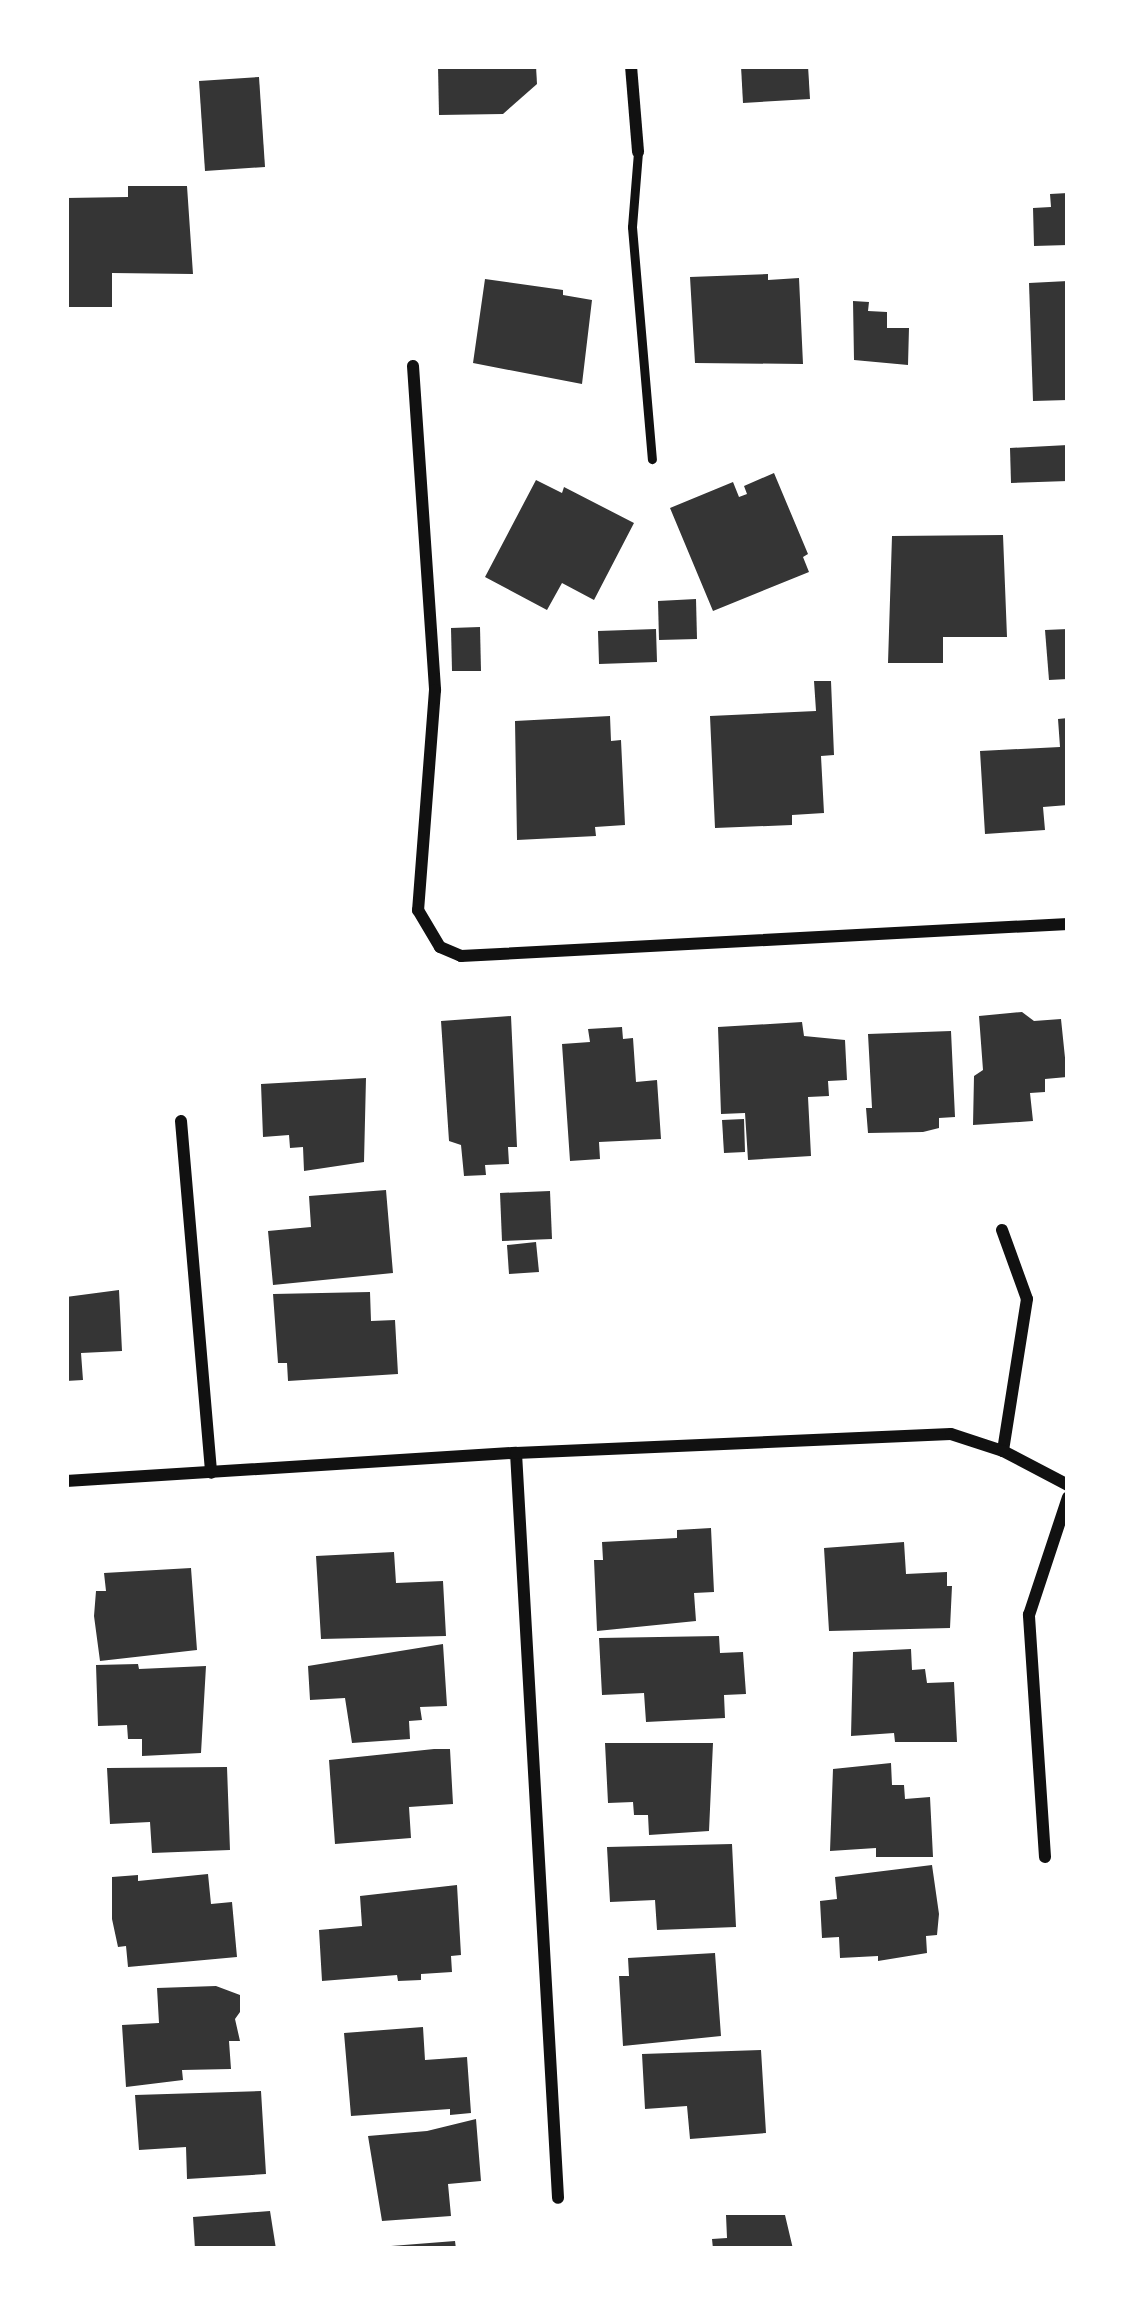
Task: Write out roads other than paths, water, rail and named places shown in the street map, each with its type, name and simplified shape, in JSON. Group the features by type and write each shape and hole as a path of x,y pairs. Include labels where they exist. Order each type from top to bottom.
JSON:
{"street":[{"path":"631,66 638,152"},
{"path":"413,366 435,690 418,910 440,947 461,956 1068,924"},
{"path":"181,1120 211,1473"},
{"path":"1002,1230 1027,1299 1003,1451"},
{"path":"66,1481 516,1453 951,1434 1003,1451 1068,1485"},
{"path":"516,1453 558,2198"},
{"path":"1045,1857 1029,1615 1068,1497"}],"lane":[{"path":"638,152 632,227 652,459"}]}
